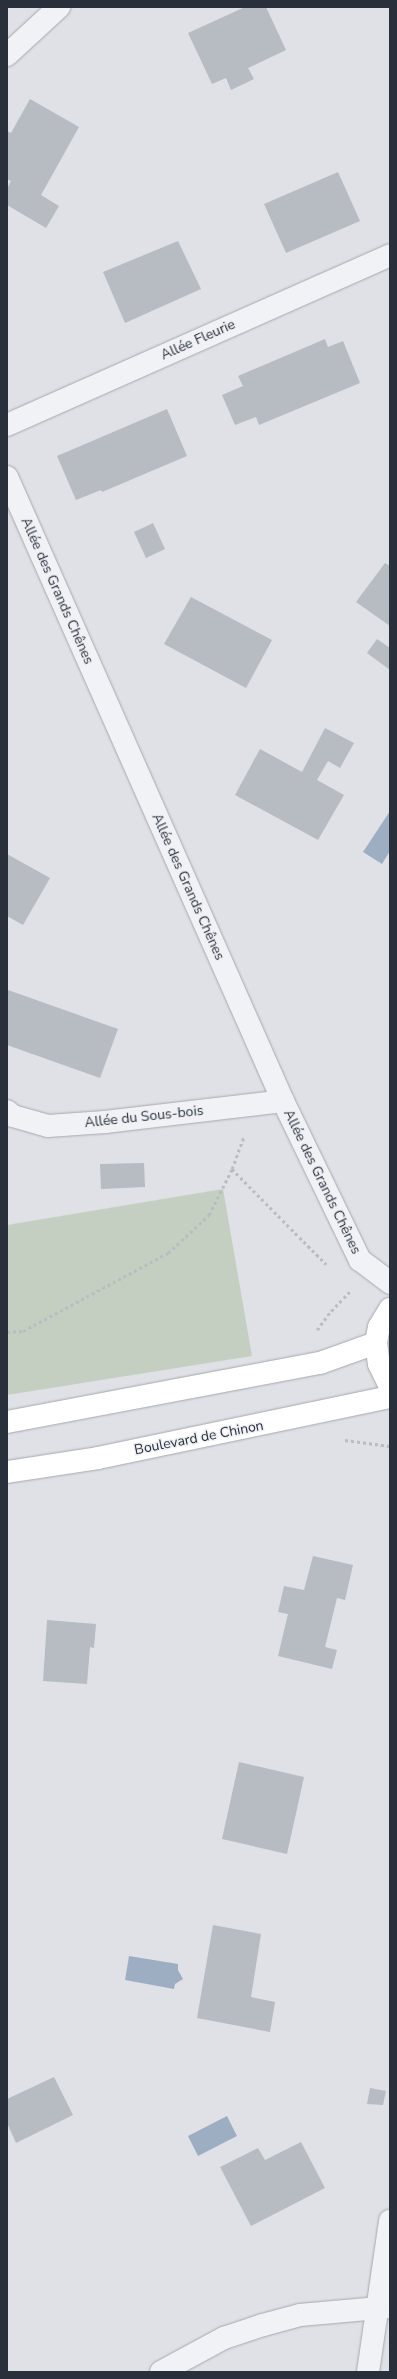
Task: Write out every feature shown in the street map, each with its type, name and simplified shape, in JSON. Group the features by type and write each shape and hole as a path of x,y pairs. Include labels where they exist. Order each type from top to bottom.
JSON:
{"main road":[{"path":"390,1308 379,1327 376,1343 379,1364 390,1387"},
{"path":"7,1422 320,1363 376,1343"},
{"name":"Boulevard de Chinon","path":"7,1472 98,1458 390,1397"}],"street":[{"path":"7,55 59,7"},
{"name":"Allée Fleurie","path":"7,425 390,255"},
{"name":"Allée des Grands Chênes","path":"7,477 283,1101 360,1260 390,1283"},
{"name":"Allée du Sous-bois","path":"7,1111 13,1116 48,1126 105,1122 283,1101"},
{"path":"368,2372 383,2308 390,2221"},
{"path":"161,2372 224,2338 263,2325 300,2315 383,2308"}],"path":[{"path":"7,1332 23,1331 168,1253 209,1215 232,1169 244,1134"},
{"path":"232,1169 330,1268"},
{"path":"346,1285 352,1290"}],"green space":[{"path":"223,1189 252,1356 7,1395 7,1225"}],"water":[{"path":"390,811 390,851 382,864 363,852"},
{"path":"129,1956 178,1964 178,1970 183,1979 175,1984 174,1989 125,1980"},
{"path":"227,2116 237,2136 198,2156 188,2136"}],"building":[{"path":"245,7 266,7 286,50 248,68 254,79 231,90 226,78 212,84 188,33"},
{"path":"30,99 79,127 41,195 59,206 46,228 7,205 7,189 11,181 7,179 7,131 11,133"},
{"path":"338,172 360,221 286,253 264,204"},
{"path":"178,241 201,289 125,323 103,272"},
{"path":"325,339 328,347 343,341 360,383 259,425 256,417 235,425 222,395 243,386 238,376"},
{"path":"167,409 187,456 102,492 101,490 76,500 57,456"},
{"path":"153,523 165,549 146,558 134,532"},
{"path":"385,563 390,566 390,626 356,602"},
{"path":"191,597 272,640 246,688 164,644"},
{"path":"377,639 390,648 390,670 367,653"},
{"path":"325,728 354,743 340,768 328,761 317,780 344,795 318,840 235,795 260,749 302,772"},
{"path":"7,854 50,878 23,925 7,916"},
{"path":"8,990 118,1029 100,1078 7,1045"},
{"path":"144,1163 145,1187 101,1189 100,1164"},
{"path":"313,1556 353,1565 345,1600 337,1598 325,1647 337,1650 332,1669 278,1656 288,1614 278,1612 284,1586 304,1590"},
{"path":"47,1620 96,1624 94,1648 90,1647 87,1684 43,1681"},
{"path":"239,1762 304,1777 287,1854 222,1839"},
{"path":"213,1925 261,1934 251,1997 275,2002 270,2032 197,2018"},
{"path":"54,2077 73,2115 16,2143 7,2123 7,2099"},
{"path":"370,2088 386,2091 383,2105 367,2104"},
{"path":"301,2142 325,2188 251,2226 220,2167 258,2148 265,2160"}]}
